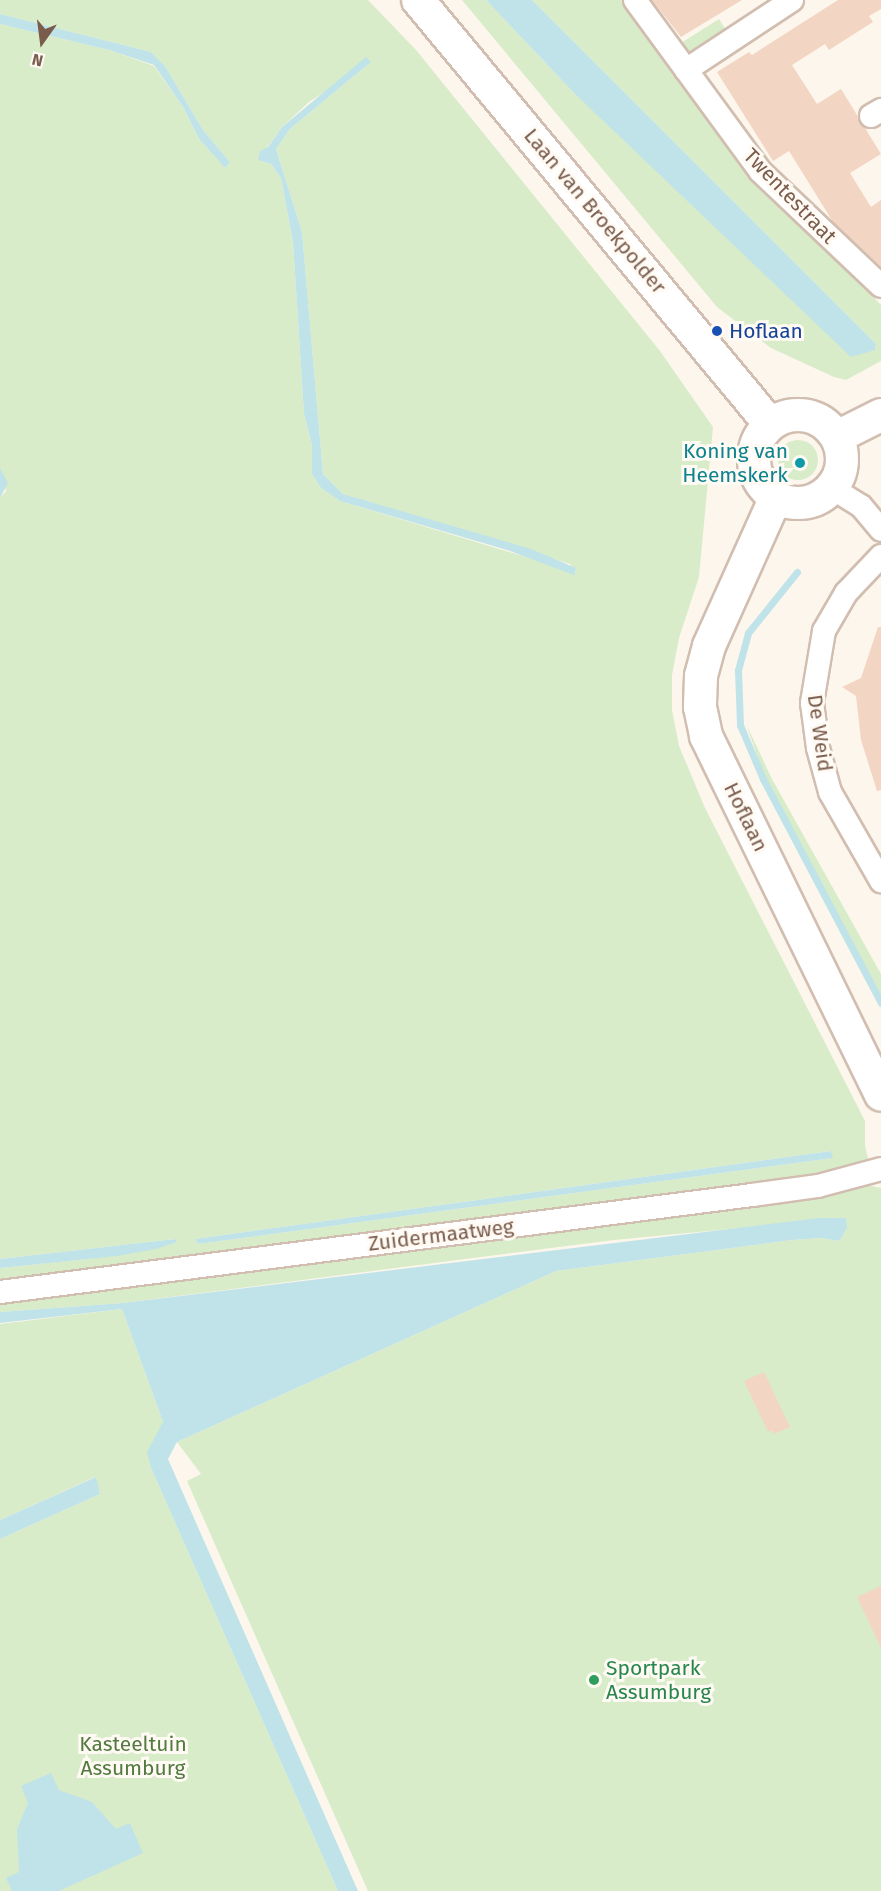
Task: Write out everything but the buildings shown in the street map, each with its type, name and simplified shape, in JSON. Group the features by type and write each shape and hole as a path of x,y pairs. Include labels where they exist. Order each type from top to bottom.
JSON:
{"main road":[{"name":"Laan van Broekpolder","path":"418,0 770,424"},
{"path":"791,415 808,416 823,423 837,437 843,464 832,488 815,501 799,504 776,498 759,481 754,465 755,449 770,424 791,415"},
{"path":"837,437 881,415"},
{"name":"Hoflaan","path":"776,498 709,646 701,676 700,707 706,736 881,1095"}],"street":[{"name":"Twentestraat","path":"635,0 760,171 881,286"},
{"path":"686,70 792,0"},
{"path":"832,488 861,506 881,530"},
{"name":"De Weid","path":"881,556 846,593 824,631 812,703 818,748 830,792 881,881"},
{"name":"Zuidermaatweg","path":"0,1292 818,1186 881,1169"}],"green space":[{"path":"0,0 368,0 416,50 660,351 713,427 699,577 679,638 672,675 672,710 679,746 705,808 865,1121 865,1146 870,1166 0,1283 0,1268 114,1256 177,1242 175,1239 0,1259 0,498 6,491 0,468 0,24 109,50 154,66 183,107 199,139 225,168 230,162 203,130 165,66 151,52 0,14","holes":["371,62 290,129 276,149 302,232 323,474 343,494 570,564 576,572 340,501 321,488 312,474 312,445 304,414 293,242 281,178 271,164 258,160 282,127 309,102","831,1151 832,1158 198,1244 195,1239"]},
{"path":"462,0 486,0 574,93 875,350 876,344 532,0 626,0 765,184 881,305 881,361 846,380 834,377 771,348 717,307"},
{"path":"719,19 730,37 686,68 673,48"},
{"path":"798,440 806,441 812,446 817,452 817,468 812,474 806,479 798,480 790,479 784,474 779,468 778,460 779,452 784,446 790,441"},
{"path":"746,724 772,779 881,974 881,1006 769,789"},
{"name":"Sportpark Assumburg","path":"862,1184 881,1188 881,1891 368,1891 187,1481 201,1474 177,1442 556,1271 792,1240 821,1238 839,1241 846,1218 614,1240 123,1303 0,1312 0,1298"},
{"name":"Kasteeltuin Assumburg","path":"122,1309 163,1422 151,1468 338,1891 0,1891 0,1539 100,1494 95,1477 0,1520 0,1324"}],"water":[{"path":"486,0 532,0 876,344 875,350 851,357 574,93"},
{"path":"0,14 151,52 165,66 203,130 230,162 225,168 199,139 183,107 154,65 109,50 0,24"},
{"path":"366,57 371,62 290,129 276,149 302,232 323,474 343,494 531,549 576,568 574,575 507,550 340,501 321,488 312,474 312,445 304,414 293,242 281,178 271,164 258,160 260,151 268,147 282,127"},
{"path":"0,468 8,483 0,498"},
{"path":"831,1151 833,1158 198,1244 195,1239"},
{"path":"819,1218 846,1218 847,1228 839,1241 821,1238 792,1240 556,1271 177,1442 168,1459 358,1891 338,1891 151,1468 147,1452 163,1422 122,1309 0,1323 0,1312 123,1303"},
{"path":"175,1239 177,1242 156,1249 117,1256 0,1268 0,1259"},
{"path":"96,1477 100,1494 0,1539 0,1520"},
{"path":"51,1773 59,1790 92,1802 116,1829 130,1823 143,1853 59,1891 12,1891 6,1878 19,1872 17,1829 28,1803 21,1786"}],"waterway":[{"path":"797,572 748,633 738,670 740,725 763,779 881,1003"}],"place":[{"name":"Hoflaan","path":"717,331"},
{"name":"Koning van Heemskerk","path":"800,463"},
{"name":"Sportpark Assumburg","path":"594,1680"}]}
